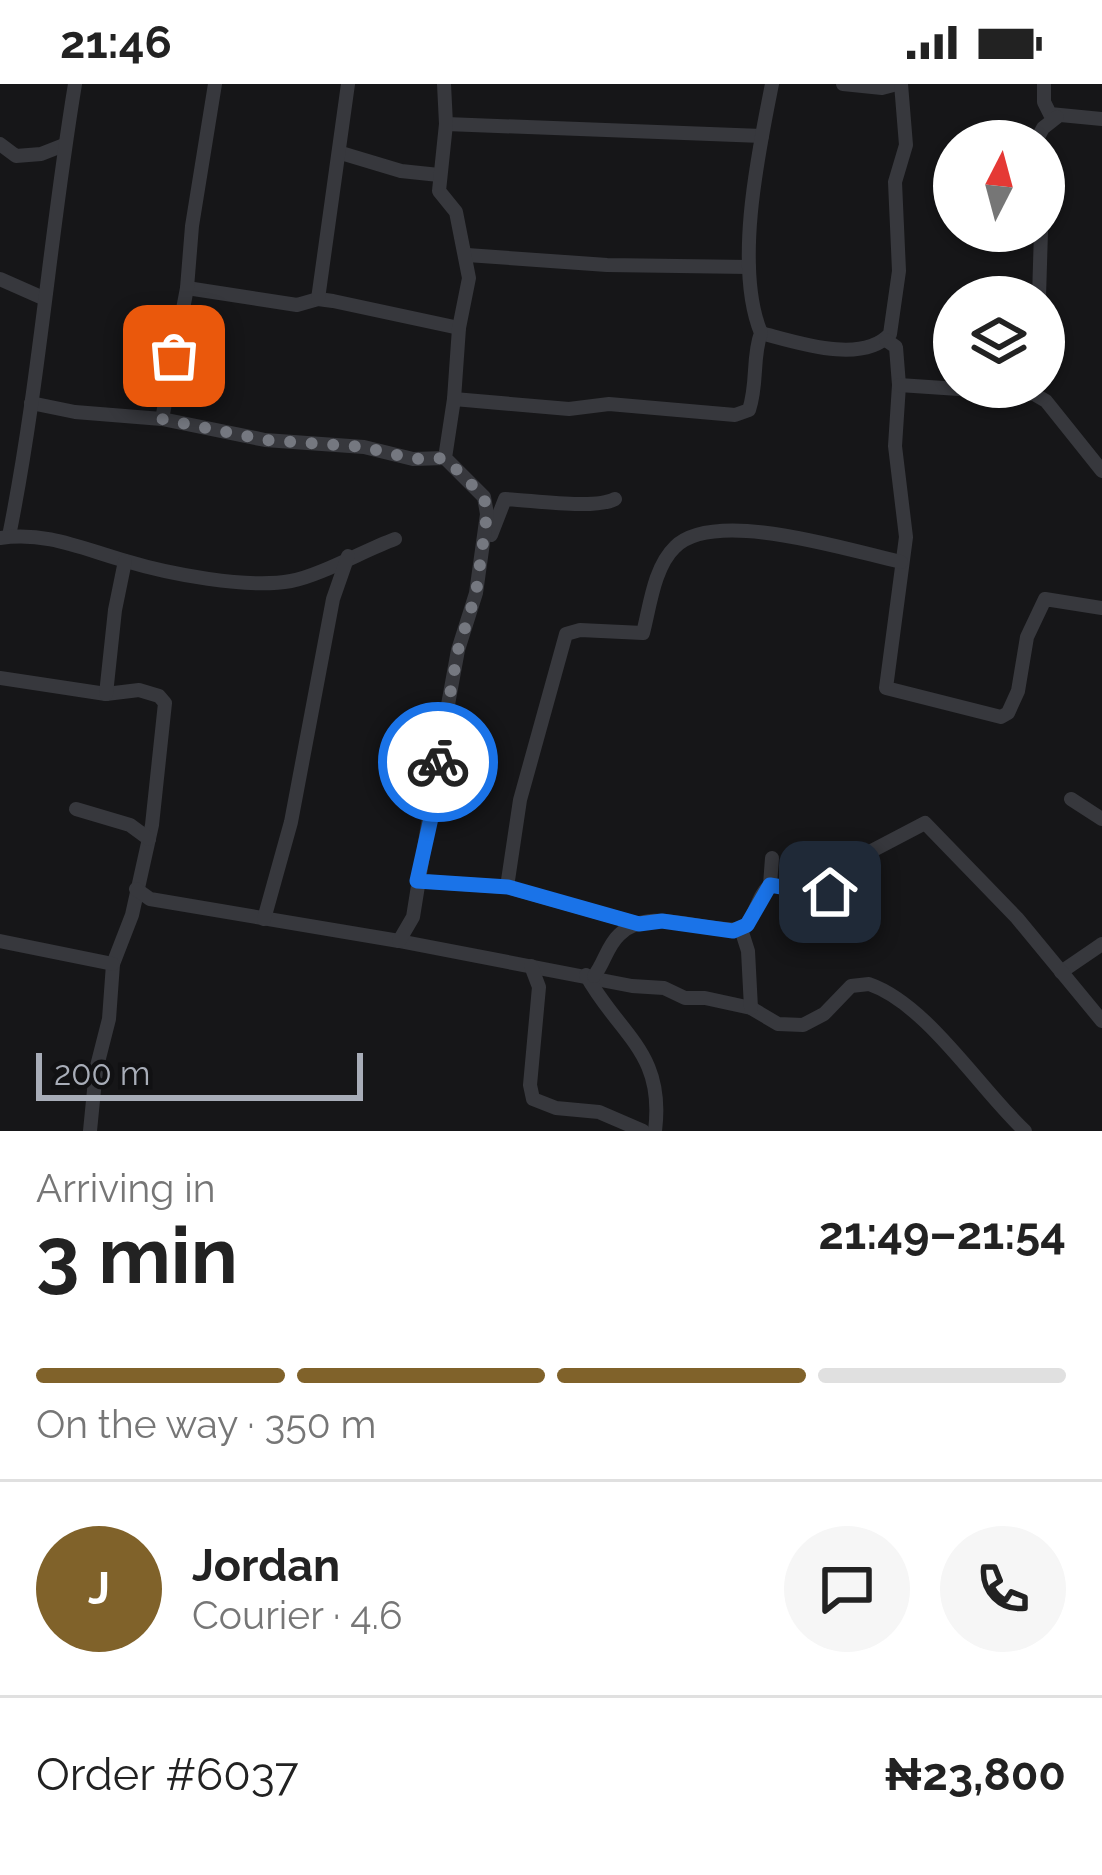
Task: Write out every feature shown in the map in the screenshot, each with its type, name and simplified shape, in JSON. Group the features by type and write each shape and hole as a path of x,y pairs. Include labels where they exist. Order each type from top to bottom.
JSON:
{"street":[{"path":"76,84 31,403 4,537 53,538 125,561 200,575 277,581 305,576 394,539"},
{"path":"162,419 187,288 214,84"},
{"path":"318,299 348,84"},
{"path":"444,84 440,191 456,212 467,255 466,301 458,328 445,458"},
{"path":"454,399 569,409 609,404 743,415 749,410 757,383 760,333 752,308 749,267 754,177 772,84"},
{"path":"760,333 855,349 886,340 893,326 895,182 906,145 899,84 882,88 843,84"},
{"path":"1044,84 1043,102 1050,114 1102,119"},
{"path":"1054,120 1058,117"},
{"path":"446,124 762,136"},
{"path":"0,144 16,157 64,146"},
{"path":"341,153 440,175"},
{"path":"467,255 708,269 749,267"},
{"path":"0,279 43,298"},
{"path":"187,288 297,305 318,299 458,328"},
{"path":"886,340 896,347 895,446 906,537 886,688 1001,717 1008,713 1018,691 1027,637 1045,599 1102,608"},
{"path":"899,385 933,387"},
{"path":"31,403 162,419 266,440 364,447 413,459 445,458 484,497 483,557"},
{"path":"1052,408 1102,471"},
{"path":"399,941 413,916 458,650 483,557 505,500 601,507 615,499"},
{"path":"508,887 520,800 566,634 643,633 660,569 674,547 693,535 717,531 770,534 901,562"},
{"path":"264,919 291,822 333,599 348,556"},
{"path":"106,694 125,561"},
{"path":"0,678 106,694 148,692 165,704 131,915 113,964 109,1019 96,1070 89,1131"},
{"path":"1071,800 1102,819"},
{"path":"76,809 147,831"},
{"path":"770,885 827,893 842,867 925,823 1068,974 1102,1021"},
{"path":"741,929 770,885 772,858"},
{"path":"417,881 508,887 639,924"},
{"path":"136,889 150,899 664,988 685,998 752,1008 778,1024 803,1025 824,1014 851,986 869,984 931,1028 992,1101 1025,1131"},
{"path":"131,915 150,899"},
{"path":"590,976 620,933 639,924 741,929"},
{"path":"741,929 748,950 752,1008"},
{"path":"0,941 113,964"},
{"path":"1068,974 1102,944"},
{"path":"531,966 539,987 530,1085 533,1100 556,1108 599,1112 643,1131"},
{"path":"590,976 652,1070 658,1106 655,1131"}],"way so far":[{"path":"174,356 162,419 266,440 364,447 413,459 445,458 484,497 483,557 458,650 438,762"}],"route":[{"path":"438,762 417,881 508,887 639,924 662,921 733,931 747,925 770,885 830,892"}]}
